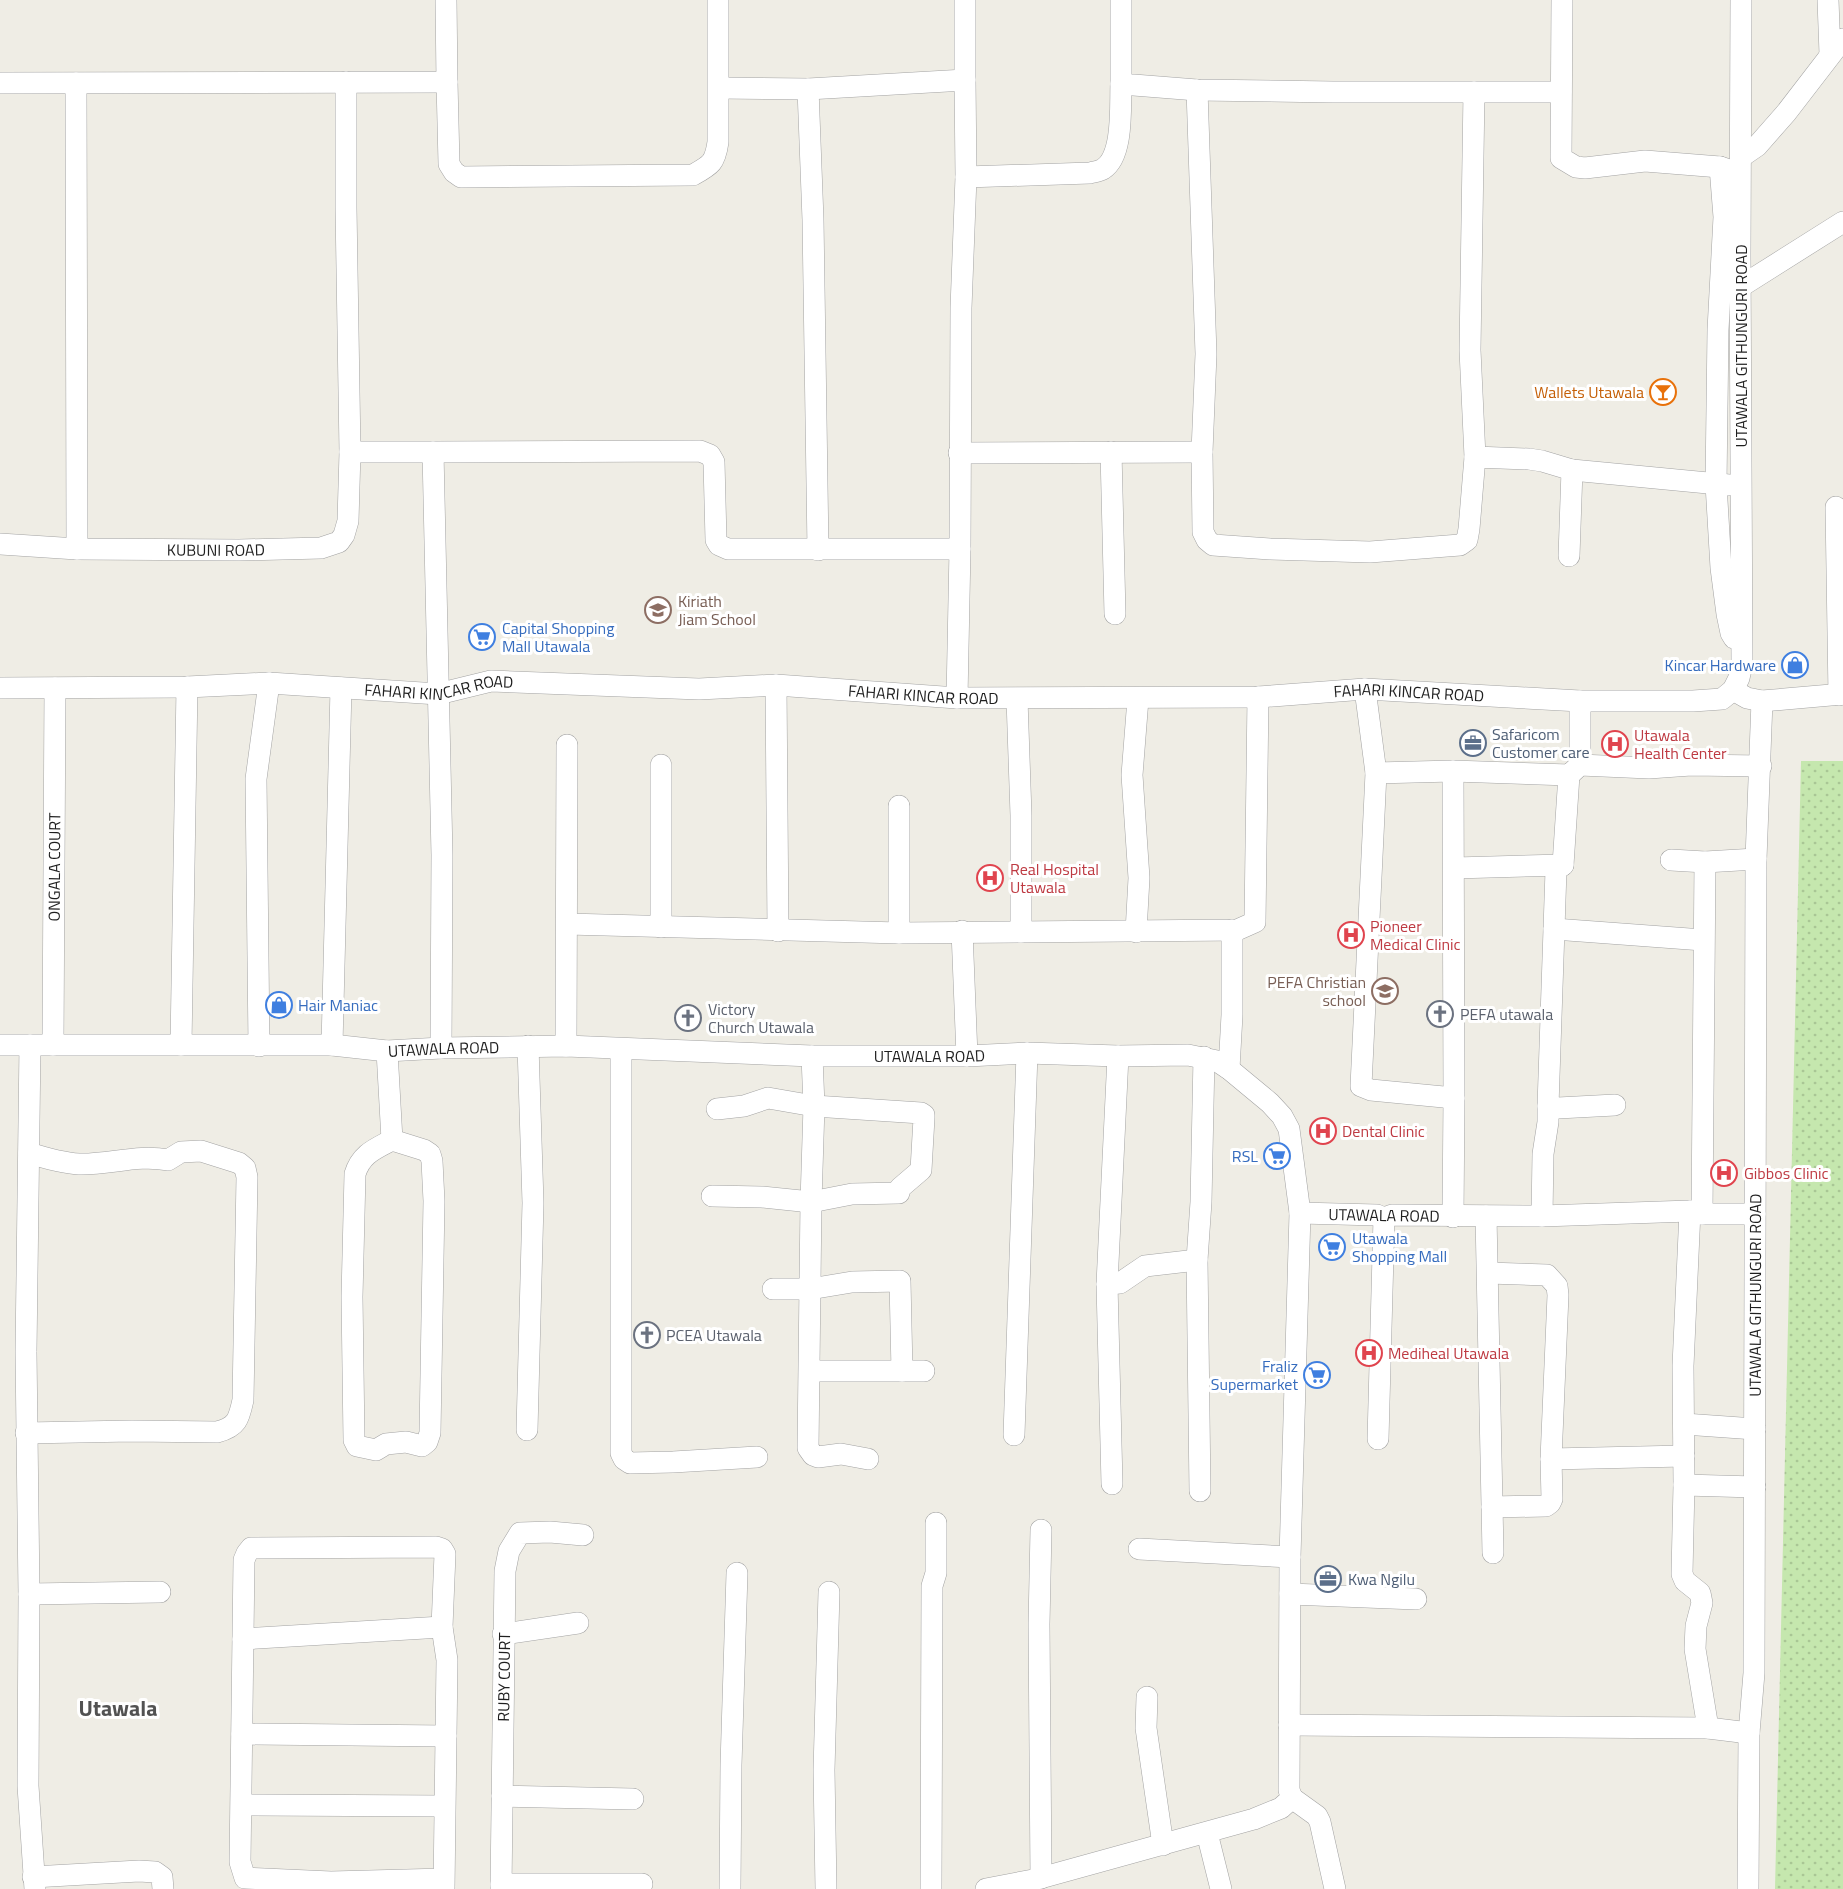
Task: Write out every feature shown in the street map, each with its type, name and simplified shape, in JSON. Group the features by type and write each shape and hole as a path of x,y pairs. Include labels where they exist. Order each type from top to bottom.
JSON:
{"street":[{"path":"446,0 449,164 461,177 693,175 710,166 716,155 718,142 718,0"},
{"path":"957,698 961,309 966,177 965,0"},
{"path":"966,177 1090,173 1103,169 1110,162 1117,144 1121,84 1121,0"},
{"path":"1562,0 1561,158 1576,167 1586,168 1645,161 1720,167 1741,166 1786,113 1837,46 1828,0"},
{"name":"UTAWALA GITHUNGURI ROAD","path":"1731,557 1741,486 1740,287 1732,218 1741,166 1741,0"},
{"path":"719,88 808,89 965,80"},
{"name":"KUBUNI ROAD","path":"0,544 77,549 239,550 321,548 339,542 344,535 348,521 350,452 346,82"},
{"path":"0,83 447,82"},
{"path":"75,83 77,549"},
{"path":"1121,84 1197,90 1561,92"},
{"path":"808,89 813,220 818,550"},
{"path":"1197,90 1206,354 1202,452 1203,532 1213,545 1370,552 1460,545 1467,540 1475,457 1470,350 1474,92"},
{"path":"1720,167 1732,218 1718,330 1716,484 1731,557 1731,633 1742,651 1742,665 1734,690 1747,698 1762,701 1841,695 1836,507"},
{"path":"1740,287 1843,222"},
{"path":"1718,330 1740,330"},
{"path":"350,452 700,451 710,455 714,462 716,540 719,545 728,549 960,549"},
{"path":"433,452 442,855 441,1048"},
{"path":"1111,452 1115,614"},
{"path":"959,453 1202,452"},
{"path":"1475,457 1528,459 1572,470 1741,486"},
{"path":"1569,556 1572,470"},
{"name":"FAHARI KINCAR ROAD","path":"0,688 187,687 269,683 438,694 492,681 699,689 776,685 957,698 1258,697 1365,689 1580,701 1722,699 1734,690"},
{"path":"259,1046 256,779 269,683"},
{"path":"776,685 778,931"},
{"path":"182,1045 187,687"},
{"name":"ONGALA COURT","path":"53,1045 56,688"},
{"path":"332,1045 340,688"},
{"path":"1365,689 1376,773 1361,1086 1371,1090 1454,1098"},
{"path":"567,924 899,933 1232,930 1255,922 1258,697"},
{"path":"1017,699 1021,816 1021,932"},
{"path":"1136,932 1139,878 1132,775 1137,699"},
{"path":"1542,1216 1543,1154 1548,1122 1556,870 1563,865 1575,770 1580,701"},
{"name":"UTAWALA GITHUNGURI ROAD","path":"1748,1889 1749,1733 1754,1673 1756,859 1762,701"},
{"path":"566,1046 567,744"},
{"path":"661,765 661,927"},
{"path":"1376,773 1575,770 1692,765 1761,766"},
{"path":"1453,771 1455,868 1453,1216"},
{"path":"899,806 899,933"},
{"path":"1671,860 1705,862 1756,859"},
{"path":"1705,862 1696,1213 1683,1366 1682,1574 1685,1581 1700,1593 1702,1603 1696,1626 1695,1648 1708,1728"},
{"path":"1455,868 1563,865"},
{"path":"1554,929 1703,940"},
{"path":"1229,1069 1232,1015 1232,930"},
{"path":"962,931 967,1056"},
{"name":"UTAWALA ROAD","path":"0,1045 332,1045 387,1051 566,1046 812,1056 967,1056 1027,1053 1118,1056 1188,1055 1217,1061 1270,1103 1282,1116 1288,1129 1300,1213 1377,1215 1384,1218 1392,1215 1755,1214"},
{"path":"30,1045 27,1433 28,1786 34,1883 139,1871 155,1872 162,1877 164,1889"},
{"path":"527,1430 533,1203 528,1046"},
{"path":"621,1050 621,1453 630,1463 757,1457"},
{"path":"387,1051 392,1140"},
{"path":"1014,1435 1027,1053"},
{"path":"812,1056 814,1106 808,1448 813,1455 818,1457 841,1454 868,1459"},
{"path":"1112,1484 1107,1284 1118,1056"},
{"path":"1200,1491 1197,1260 1201,1202 1204,1057"},
{"path":"712,1196 762,1197 811,1202 852,1194 899,1192 900,1188 921,1170 924,1118 921,1113 814,1106 768,1098 744,1106 717,1109"},
{"path":"1548,1107 1615,1105"},
{"path":"392,1140 424,1150 430,1154 432,1161 434,1201 430,1433 427,1442 422,1446 406,1443 387,1444 376,1450 357,1446 354,1440 352,1297 355,1174 362,1157 392,1140"},
{"path":"27,1433 217,1432 229,1429 237,1422 243,1400 247,1177 245,1168 239,1163 201,1151 182,1152 168,1160 140,1158 80,1164 29,1153"},
{"path":"1300,1213 1290,1557 1289,1790 1292,1798 1317,1816 1320,1822 1335,1889"},
{"path":"1486,1216 1493,1553"},
{"path":"1378,1439 1384,1218"},
{"path":"1107,1284 1120,1283 1145,1266 1197,1260"},
{"path":"1488,1272 1547,1275 1557,1286 1558,1295 1551,1459 1552,1498 1546,1506 1492,1507"},
{"path":"773,1289 810,1289 852,1282 900,1281 902,1371"},
{"path":"810,1371 924,1371"},
{"path":"1684,1424 1755,1429"},
{"path":"1551,1459 1684,1456"},
{"path":"1684,1485 1755,1487"},
{"path":"931,1889 932,1586 936,1573 936,1523"},
{"path":"1037,1882 1041,1530"},
{"name":"RUBY COURT","path":"501,1887 503,1634 505,1571 509,1551 520,1533 550,1532 583,1535"},
{"path":"258,1546 400,1546 442,1549 445,1554 442,1627 447,1660 444,1884 331,1886 244,1883 240,1862 244,1560 246,1552 258,1546"},
{"path":"1139,1549 1290,1557"},
{"path":"730,1889 730,1765 737,1573"},
{"path":"28,1594 160,1592"},
{"path":"826,1889 824,1770 829,1592"},
{"path":"1290,1594 1416,1599"},
{"path":"503,1634 579,1623"},
{"path":"243,1640 442,1627"},
{"path":"1147,1697 1146,1728 1163,1845"},
{"path":"1288,1725 1708,1728 1749,1733"},
{"path":"242,1734 446,1736"},
{"path":"502,1796 633,1799"},
{"path":"986,1889 1037,1882 1207,1833 1281,1808 1292,1798"},
{"path":"242,1805 444,1806"},
{"path":"1207,1833 1221,1889"},
{"path":"501,1887 642,1884"}],"green space":[{"path":"1801,761 1843,761 1843,1889 1775,1889"}],"place":[{"name":"Wallets Utawala","path":"1663,392"},
{"name":"Kiriath Jiam School","path":"658,610"},
{"name":"Capital Shopping Mall Utawala","path":"482,637"},
{"name":"Kincar Hardware","path":"1795,665"},
{"name":"Safaricom Customer care","path":"1473,743"},
{"name":"Utawala Health Center","path":"1615,744"},
{"name":"Real Hospital Utawala","path":"990,878"},
{"name":"Pioneer Medical Clinic","path":"1351,935"},
{"name":"PEFA Christian school","path":"1385,991"},
{"name":"Hair Maniac","path":"279,1005"},
{"name":"PEFA utawala","path":"1440,1014"},
{"name":"Victory Church Utawala","path":"688,1018"},
{"name":"Dental Clinic","path":"1323,1131"},
{"name":"RSL","path":"1277,1156"},
{"name":"Gibbos Clinic","path":"1724,1173"},
{"name":"Utawala Shopping Mall","path":"1332,1247"},
{"name":"PCEA Utawala","path":"647,1335"},
{"name":"Mediheal Utawala","path":"1369,1353"},
{"name":"Fraliz Supermarket","path":"1317,1375"},
{"name":"Kwa Ngilu","path":"1328,1579"}],"district":[{"name":"Utawala","path":"118,1708"}]}
